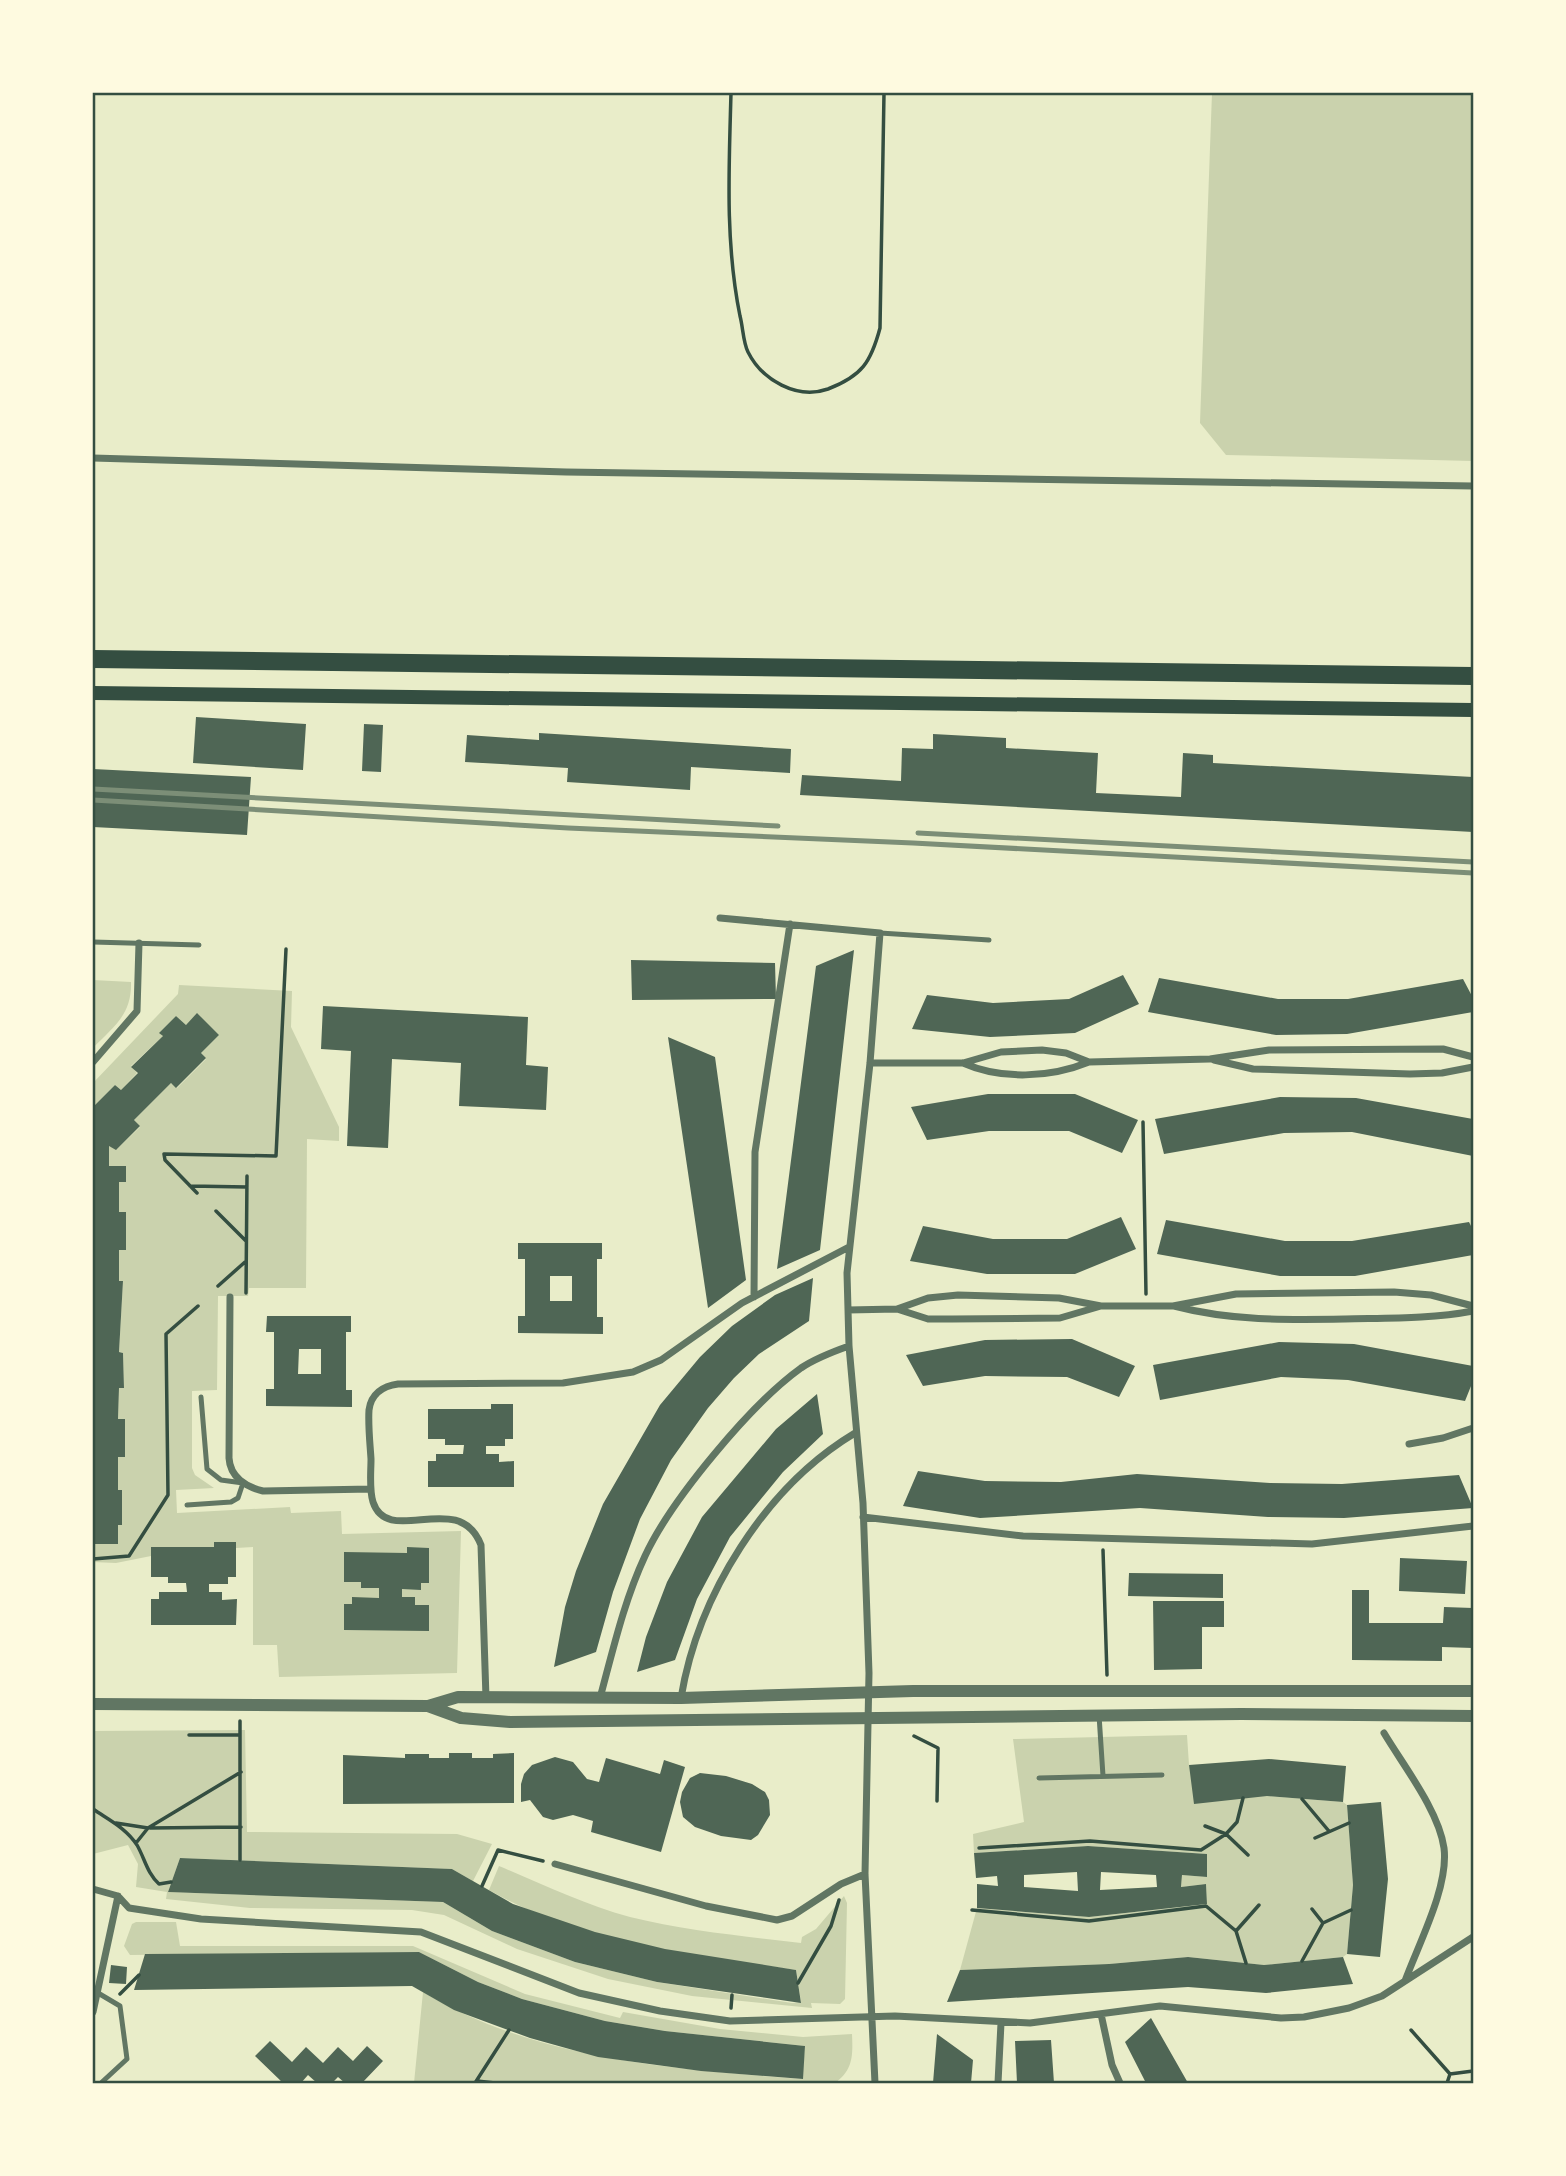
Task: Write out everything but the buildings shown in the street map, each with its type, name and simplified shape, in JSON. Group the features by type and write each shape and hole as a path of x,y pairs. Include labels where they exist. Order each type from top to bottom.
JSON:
{"main road":[{"path":"93,659 1473,676"},
{"path":"93,693 1473,710"}],"street":[{"path":"93,458 552,471 1473,486"},
{"path":"720,918 880,933 870,1063 849,1247 848,1310 863,1517 870,1716 865,1874 875,2083"},
{"path":"754,1297 755,1152 790,924"},
{"path":"93,1062 137,1011 139,943"},
{"path":"962,1063 985,1072 1007,1074 1049,1073 1089,1062 1210,1059 1269,1050 1443,1049 1473,1056"},
{"path":"870,1063 962,1063 1002,1052 1042,1050 1066,1053 1089,1062"},
{"path":"1210,1059 1272,1070 1423,1074 1473,1067"},
{"path":"486,1699 481,1545 478,1537 461,1520 389,1519 376,1508 371,1489 369,1410 381,1389 398,1384 563,1383 625,1374 661,1360 720,1316 849,1247"},
{"path":"848,1310 897,1309 928,1298 958,1296 1059,1298 1101,1306 1173,1306 1236,1294 1394,1292 1432,1295 1473,1308"},
{"path":"230,1297 229,1458 232,1471 243,1483 263,1491 371,1489"},
{"path":"897,1309 928,1319 944,1320 1060,1318 1101,1306"},
{"path":"1173,1306 1218,1317 1254,1320 1412,1318 1473,1308"},
{"path":"600,1699 635,1579 674,1506 720,1449 779,1386 816,1359 849,1346"},
{"path":"1409,1444 1443,1438 1473,1428"},
{"path":"681,1698 703,1620 745,1543 792,1484 855,1433"},
{"path":"863,1517 1023,1536 1312,1544 1473,1526"},
{"path":"93,1704 428,1706 458,1697 600,1699 869,1692 1473,1690"},
{"path":"428,1706 461,1718 510,1722 870,1716 1473,1716"},
{"path":"1384,1733 1433,1817 1445,1853 1439,1888 1404,1982"},
{"path":"555,1864 706,1906 777,1920 792,1916 841,1884 865,1874"},
{"path":"93,1889 118,1896 129,1908 209,1920 421,1932 569,1990 676,2014 762,2021 872,2015 1030,2023 1160,2006 1281,2018 1311,2016 1362,2004 1404,1982 1473,1937"},
{"path":"93,2012 118,1896"},
{"path":"1101,2014 1112,2065 1120,2083"},
{"path":"998,2083 1001,2023"}],"lane":[{"path":"880,933 989,940"},
{"path":"93,942 199,945"},
{"path":"187,1505 231,1502 238,1498 243,1483 221,1480 207,1469 201,1397"},
{"path":"1098,1716 1103,1776"},
{"path":"1039,1778 1161,1775"},
{"path":"97,1993 114,2001 121,2012 127,2059 101,2083"}],"path":[{"path":"731,93 728,227 745,340 748,351 766,376 794,391 826,390 856,375 873,357 880,328 884,93"},
{"path":"197,1193 164,1160 163,1154 276,1156 286,949"},
{"path":"1143,1122 1146,1306"},
{"path":"246,1293 247,1176"},
{"path":"190,1186 247,1187"},
{"path":"216,1211 246,1241"},
{"path":"218,1286 246,1261"},
{"path":"93,1559 129,1556 168,1495 166,1334 198,1306"},
{"path":"1103,1537 1107,1677"},
{"path":"239,1705 240,1860"},
{"path":"189,1735 240,1735"},
{"path":"914,1736 938,1748 937,1801"},
{"path":"136,1844 148,1828 240,1772"},
{"path":"979,1848 1090,1841 1201,1850 1226,1834 1241,1814 1243,1798"},
{"path":"1302,1799 1328,1830"},
{"path":"93,1810 114,1823 136,1844 149,1875 159,1884 171,1882"},
{"path":"114,1823 148,1828 241,1827"},
{"path":"1315,1838 1349,1823"},
{"path":"1205,1826 1226,1834 1248,1855"},
{"path":"482,1886 498,1850 555,1864"},
{"path":"798,1983 831,1926 841,1884"},
{"path":"1236,1931 1259,1905"},
{"path":"972,1910 1089,1921 1206,1906 1236,1931 1246,1963"},
{"path":"1312,1909 1323,1923"},
{"path":"1302,1961 1323,1923 1351,1910"},
{"path":"114,2001 139,1975"},
{"path":"1411,2030 1450,2074"},
{"path":"495,2083 476,2082 509,2031"},
{"path":"1450,2074 1473,2071"},
{"path":"1447,2083 1450,2074"}],"green space":[{"path":"1212,93 1473,93 1473,461 1226,455 1200,423"},
{"path":"93,980 131,982 131,993 125,1012 93,1048"},
{"path":"179,985 292,991 291,1027 339,1127 339,1141 307,1139 306,1288 249,1288 248,1296 218,1296 217,1390 192,1391 192,1468 195,1475 214,1488 176,1490 177,1513 290,1507 291,1513 341,1511 342,1534 461,1531 457,1673 279,1677 277,1645 253,1645 253,1547 236,1548 236,1542 214,1542 214,1547 151,1547 151,1556 116,1563 93,1562 93,1544 118,1544 118,1525 122,1525 122,1491 118,1490 118,1457 125,1457 125,1420 118,1419 119,1388 124,1387 123,1353 119,1352 123,1281 119,1281 119,1250 126,1250 126,1212 119,1212 119,1182 109,1166 109,1146 117,1149 140,1127 134,1120 171,1083 177,1088 206,1059 201,1053 219,1035 197,1014 186,1025 176,1016 160,1032 163,1036 131,1066 137,1073 121,1090 115,1085 93,1107 93,1083 178,994"},
{"path":"245,1730 247,1832 457,1834 492,1844 473,1881 452,1869 180,1858 168,1892 443,1902 492,1931 575,1962 657,1982 792,2003 801,2002 796,1970 638,1944 561,1922 524,1908 489,1890 499,1866 580,1900 630,1917 694,1930 801,1943 802,1937 816,1929 844,1896 847,1903 845,1999 840,2004 811,2003 812,2008 692,1996 608,1979 517,1949 444,1915 412,1910 250,1908 166,1899 167,1892 136,1887 138,1864 128,1845 93,1854 93,1731"},
{"path":"1187,1735 1189,1765 1267,1796 1343,1802 1347,1805 1353,1885 1347,1954 1343,1957 1264,1965 1188,1957 1109,1964 960,1970 977,1908 1089,1917 1207,1904 1206,1884 1181,1887 1182,1875 1207,1877 1206,1854 1088,1846 974,1853 973,1834 1024,1822 1013,1739"},
{"path":"176,1922 180,1946 413,1946 525,1994 620,2018 623,2012 720,2029 803,2037 852,2034 852,2056 849,2068 835,2083 414,2083 423,1992 466,2015 512,2033 559,2047 655,2065 802,2079 805,2046 665,2031 605,2021 522,1999 478,1982 419,1952 130,1955 124,1946 132,1924"}],"railway":[{"path":"93,789 778,826"},
{"path":"93,800 568,828 913,843 1473,873"},
{"path":"918,833 1473,862"}]}
